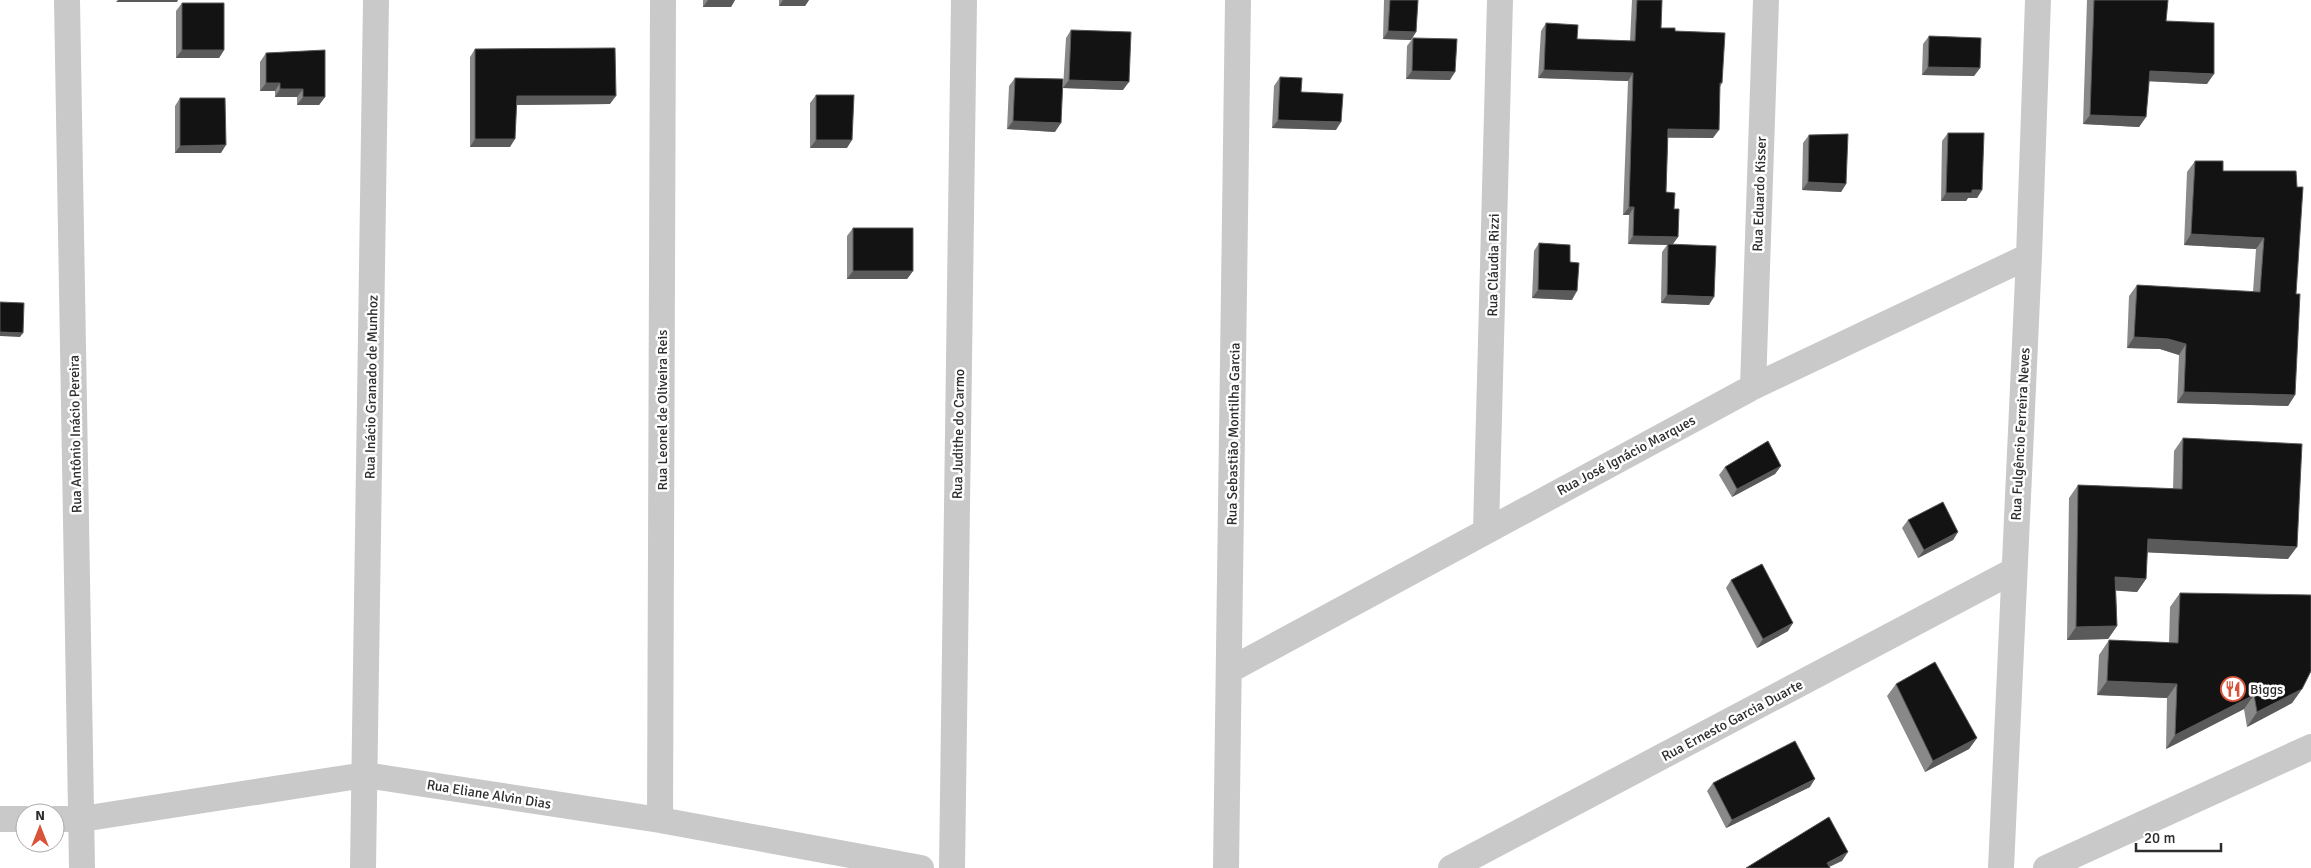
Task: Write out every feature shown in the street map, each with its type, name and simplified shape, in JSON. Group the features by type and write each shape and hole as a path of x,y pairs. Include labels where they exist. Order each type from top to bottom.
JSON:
{"street":[{"name":"Rua Antônio Inácio Pereira","path":"68,0 82,868"},
{"name":"Rua Inácio Granado de Munhoz","path":"363,868 376,0"},
{"name":"Rua Leonel de Oliveira Reis","path":"660,820 663,0"},
{"name":"Rua Judithe do Carmo","path":"952,868 964,0"},
{"name":"Rua Sebastião Montilha Garcia","path":"1226,868 1238,0"},
{"name":"Rua Cláudia Rizzi","path":"1486,530 1500,0"},
{"name":"Rua Eduardo Kisser","path":"1753,387 1766,0"},
{"name":"Rua Fulgêncio Ferreira Neves","path":"2001,868 2013,571 2029,256 2038,0"},
{"name":"Rua José Ignácio Marques","path":"1230,670 1753,387 2029,256"},
{"name":"Rua Ernesto Garcia Duarte","path":"1450,868 2013,571"},
{"path":"2046,868 2311,747"},
{"name":"Rua Eliane Alvin Dias","path":"65,819 82,819 365,775 660,820 921,868"},
{"path":"0,819 15,819"}],"building":[{"path":"1390,0 1418,0 1416,32 1388,31"},
{"path":"1637,0 1662,0 1661,28 1675,28 1675,31 1725,33 1722,83 1720,83 1719,130 1668,129 1666,192 1675,193 1674,209 1679,209 1678,237 1633,236 1634,207 1629,207 1633,73 1544,70 1546,23 1578,25 1577,39 1635,41"},
{"path":"2094,0 2168,0 2166,21 2214,23 2214,74 2150,71 2146,117 2090,115"},
{"path":"182,3 224,3 224,50 182,50"},
{"path":"1071,30 1131,32 1129,82 1069,80"},
{"path":"1929,36 1981,38 1980,68 1928,67"},
{"path":"1413,38 1457,39 1455,72 1412,71"},
{"path":"615,48 616,96 517,96 515,139 475,139 475,49"},
{"path":"325,50 325,97 303,97 303,89 280,89 280,83 266,83 266,53"},
{"path":"1280,77 1302,78 1301,92 1343,94 1341,122 1278,120"},
{"path":"1015,78 1063,79 1061,123 1013,121"},
{"path":"816,95 854,95 852,140 816,140"},
{"path":"180,98 225,98 226,145 180,146"},
{"path":"1948,133 1984,133 1982,190 1972,190 1972,193 1946,193"},
{"path":"1848,134 1846,184 1808,182 1809,135"},
{"path":"2195,161 2223,161 2223,171 2296,171 2297,187 2303,187 2296,294 2300,294 2295,395 2184,392 2186,344 2168,339 2134,337 2137,285 2260,292 2264,238 2191,234"},
{"path":"853,228 913,228 913,271 853,271"},
{"path":"1539,243 1570,245 1570,262 1579,263 1577,291 1538,290"},
{"path":"1668,244 1716,246 1714,297 1667,295"},
{"path":"0,302 24,303 23,333 0,332"},
{"path":"2183,438 2302,444 2297,547 2148,539 2146,579 2115,577 2117,626 2076,627 2078,485 2182,489"},
{"path":"1768,441 1781,466 1737,489 1725,467"},
{"path":"1943,502 1958,532 1924,550 1908,520"},
{"path":"1762,564 1793,623 1763,639 1731,580"},
{"name":"Biggs","path":"2180,593 2311,595 2311,671 2302,689 2257,712 2254,695 2175,735 2177,684 2107,681 2109,640 2178,643"},
{"path":"1935,662 1977,738 1933,761 1896,684"},
{"path":"1795,741 1815,779 1732,820 1713,783"},
{"path":"1829,817 1848,852 1827,863 1830,868 1746,868"}],"place":[{"name":"Biggs","path":"2233,689"}]}
